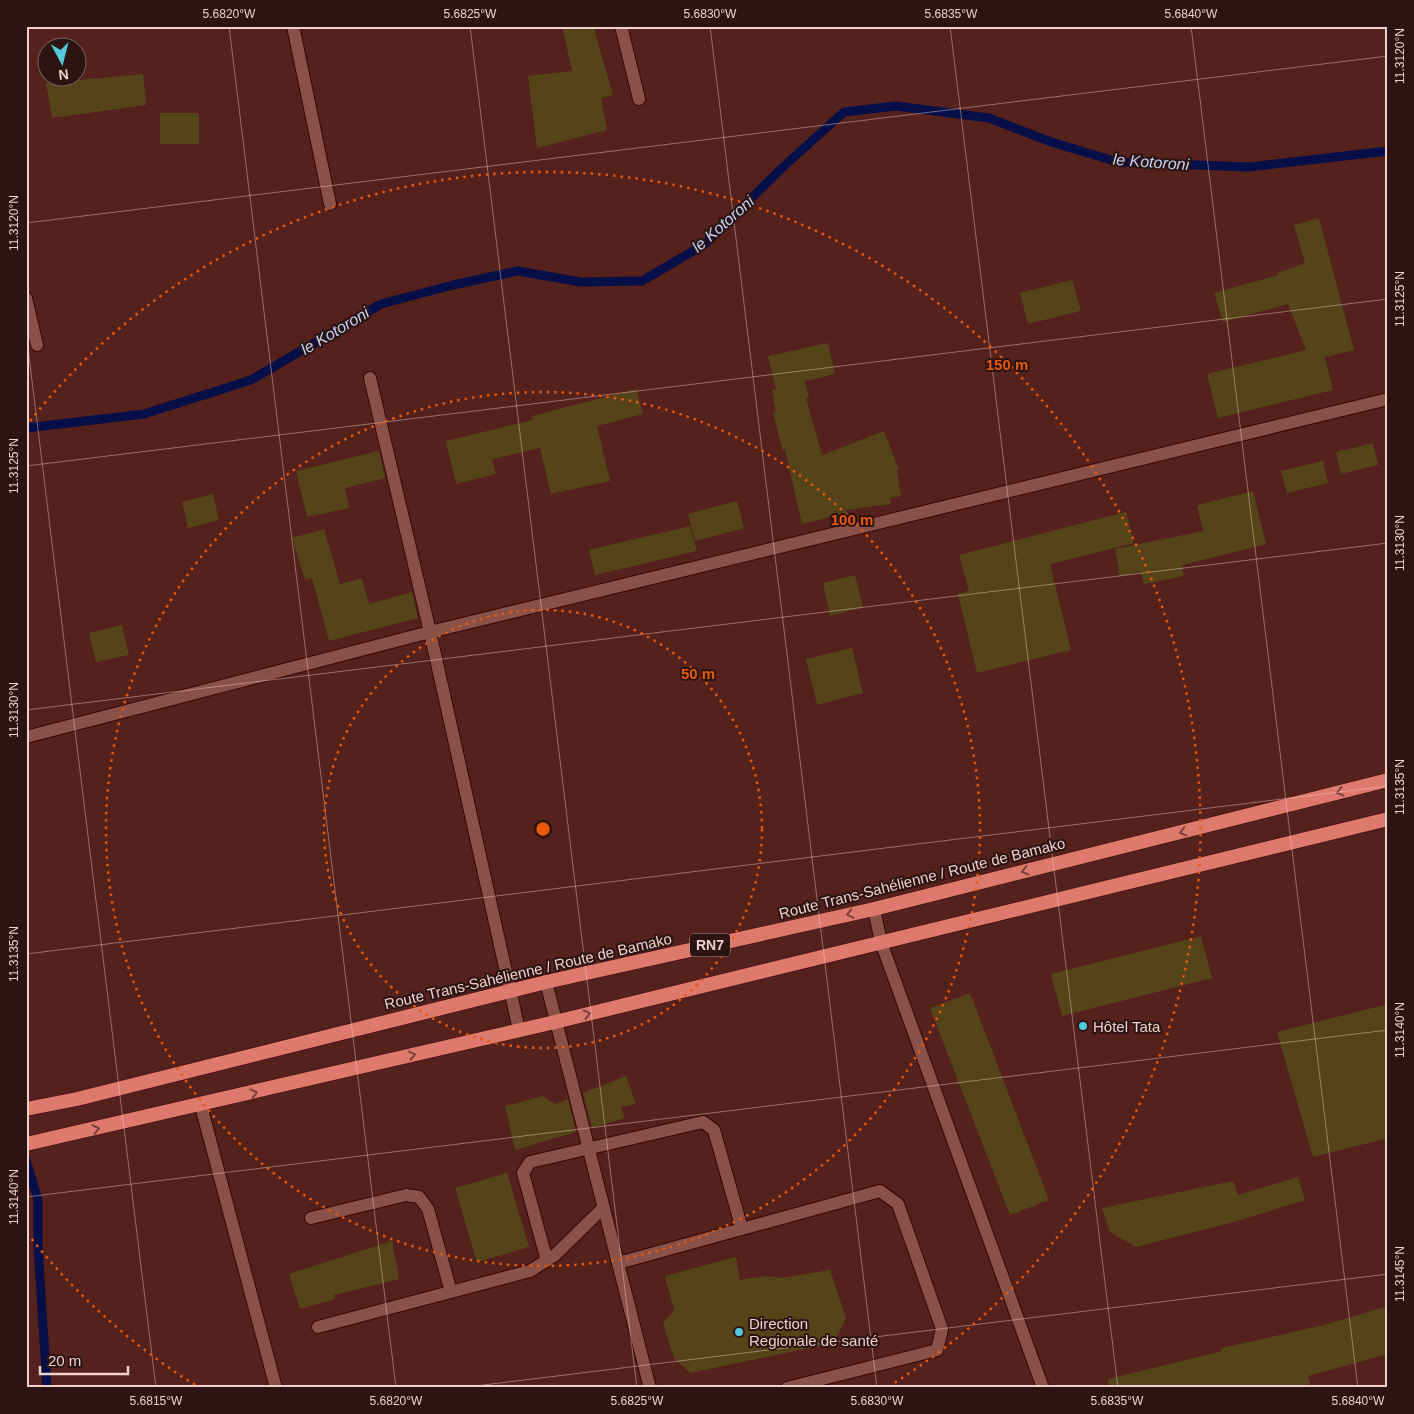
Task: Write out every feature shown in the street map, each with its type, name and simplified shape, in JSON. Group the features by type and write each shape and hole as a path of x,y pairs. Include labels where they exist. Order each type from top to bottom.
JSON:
{"highway":[{"name":"Route Trans-Sahélienne / Route de Bamako","path":"29,1108 86,1097 546,982 874,908 1388,780"},
{"name":"RN7","path":"26,1144 201,1106 555,1022 1388,818"}],"street":[{"path":"293,26 330,204"},
{"path":"621,26 639,99"},
{"path":"26,298 38,345"},
{"path":"370,378 430,632 519,1030"},
{"path":"26,737 430,632 1388,399"},
{"path":"874,908 881,942 1043,1388"},
{"path":"546,982 587,1149 650,1388"},
{"path":"201,1106 276,1388"},
{"path":"547,1260 523,1173 530,1162 703,1122 714,1130 742,1229"},
{"path":"618,1263 880,1191 898,1204 942,1329 937,1350 787,1388"},
{"path":"311,1218 406,1196 419,1197 428,1209 451,1292"},
{"path":"318,1327 530,1271 547,1260 578,1234 603,1208"}],"building":[{"path":"562,26 593,26 613,95 601,98 607,130 537,148 528,76 572,71"},
{"path":"143,74 146,105 52,118 47,88 88,88 88,79"},
{"path":"160,113 199,113 199,144 160,144"},
{"path":"1319,218 1354,350 1325,357 1333,390 1218,418 1207,374 1306,350 1288,304 1223,322 1214,293 1278,275 1277,273 1305,263 1294,225"},
{"path":"1072,280 1081,311 1028,324 1020,293"},
{"path":"828,343 835,374 805,381 809,398 806,398 822,455 884,431 899,470 897,471 901,496 890,498 891,504 846,510 847,513 802,524 785,450 783,451 773,413 776,412 772,390 776,389 768,356"},
{"path":"636,389 643,414 597,426 610,481 551,494 540,448 492,459 496,474 456,484 446,441 533,420 532,416"},
{"path":"1373,443 1378,465 1341,474 1336,452"},
{"path":"379,451 385,478 345,488 349,508 307,517 296,471"},
{"path":"1323,461 1328,483 1287,493 1281,471"},
{"path":"1253,491 1266,544 1182,565 1184,576 1144,584 1141,572 1120,576 1115,549 1203,531 1197,505"},
{"path":"213,494 219,520 188,528 182,502"},
{"path":"737,501 744,528 695,541 688,514"},
{"path":"1126,512 1134,543 1050,564 1071,650 977,673 958,594 969,591 959,555"},
{"path":"690,526 697,551 595,575 589,550"},
{"path":"324,529 340,584 362,578 369,604 412,592 418,618 329,641 312,578 305,580 292,538"},
{"path":"855,575 863,607 830,616 823,583"},
{"path":"122,625 129,655 96,662 89,633"},
{"path":"852,648 863,693 817,705 806,659"},
{"path":"1201,936 1212,978 1062,1016 1051,974"},
{"path":"970,993 1049,1200 1010,1215 930,1008"},
{"path":"1388,1004 1388,1138 1313,1157 1277,1032"},
{"path":"626,1076 636,1104 621,1107 625,1118 592,1128 583,1093"},
{"path":"543,1096 555,1104 568,1099 576,1132 515,1150 505,1106"},
{"path":"507,1173 529,1247 477,1262 455,1188"},
{"path":"1298,1177 1305,1200 1237,1221 1136,1247 1110,1232 1102,1208 1233,1181 1238,1195"},
{"path":"392,1241 399,1279 334,1295 335,1299 300,1309 289,1274"},
{"path":"736,1257 740,1280 765,1276 781,1278 830,1270 846,1318 834,1343 690,1373 674,1358 663,1323 674,1310 665,1276"},
{"path":"1388,1306 1388,1354 1308,1376 1311,1388 1109,1388 1108,1379 1222,1351 1222,1348 1324,1325"}],"waterway":[{"name":"le Kotoroni","path":"26,428 144,414 251,380 381,304 453,285 518,271 581,282 642,281 705,244 782,168 844,112 896,106 989,118 1051,142 1118,162 1249,167 1388,151"},
{"path":"26,1160 38,1200 38,1246 47,1388"}],"place":[{"name":"Hôtel Tata","path":"1083,1026"},
{"name":"Direction Regionale de santé","path":"739,1332"}]}
